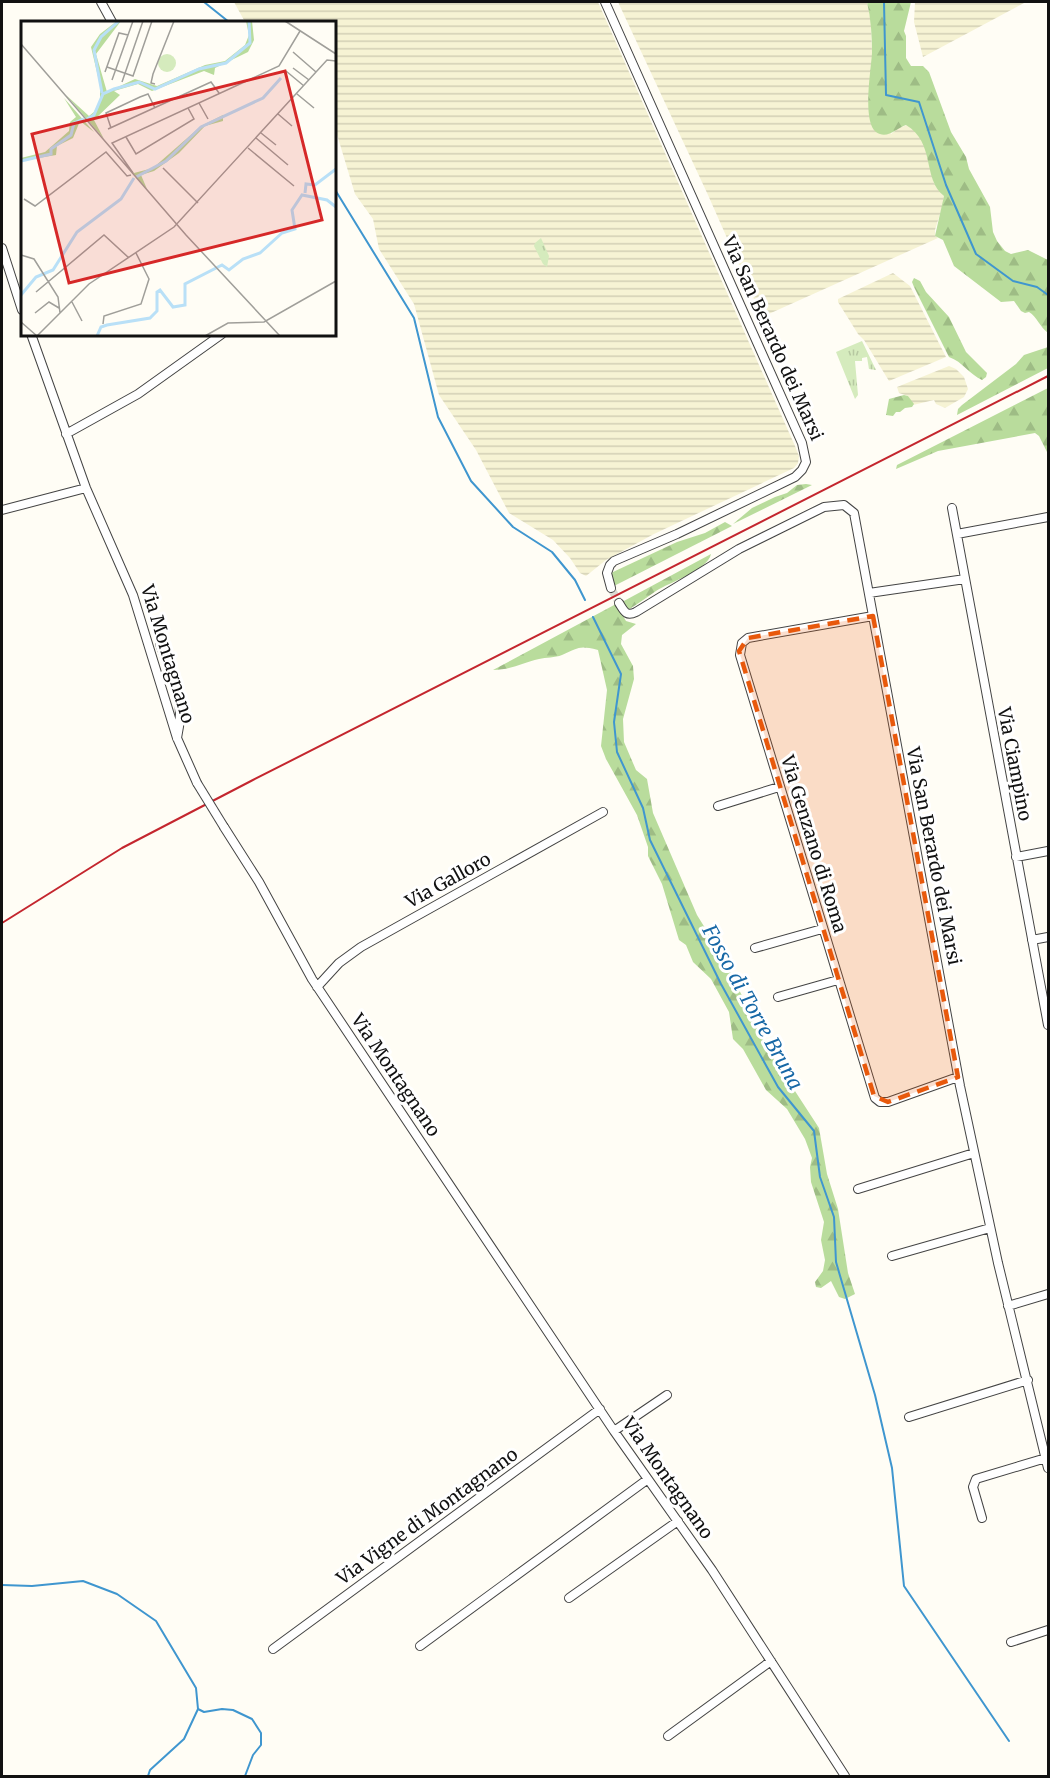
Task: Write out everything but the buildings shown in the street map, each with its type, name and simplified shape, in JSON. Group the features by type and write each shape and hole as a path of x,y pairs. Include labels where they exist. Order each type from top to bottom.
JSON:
{"street":[{"path":"101,2 111,21"},
{"name":"Via San Berardo dei Marsi","path":"605,2 770,369 802,443 806,458 804,467 795,477 612,562 607,573 611,588"},
{"path":"2,248 21,307"},
{"name":"Via Montagnano","path":"32,336 86,488 137,605 177,738 197,783 259,882 317,987 600,1409 712,1570 845,1776"},
{"path":"66,434 131,399 219,336"},
{"path":"2,510 86,488"},
{"name":"Via San Berardo dei Marsi","path":"619,603 626,613 633,614 734,552 821,508 838,504 849,507 855,515 958,1077 990,1228 1048,1468"},
{"name":"Via Ciampino","path":"952,508 1048,1025"},
{"path":"957,534 1048,517"},
{"path":"869,593 965,579"},
{"name":"Via Genzano di Roma","path":"873,616 748,638 742,643 739,651 822,929 878,1101 882,1103 892,1101 958,1077"},
{"path":"160,644 180,699 181,716 177,738"},
{"path":"718,806 779,787"},
{"name":"Via Galloro","path":"317,987 339,963 361,947 603,812"},
{"path":"1016,858 1048,851"},
{"path":"755,948 822,929"},
{"path":"1032,940 1048,937"},
{"path":"778,997 838,980"},
{"path":"858,1189 974,1153"},
{"path":"892,1256 990,1228"},
{"path":"1008,1306 1048,1294"},
{"path":"909,1417 1028,1380"},
{"path":"615,1431 667,1395"},
{"name":"Via Vigne di Montagnano","path":"273,1649 600,1409"},
{"path":"982,1518 973,1487 976,1479 1046,1458"},
{"path":"420,1646 648,1479"},
{"path":"569,1599 678,1521"},
{"path":"1011,1642 1048,1630"},
{"path":"668,1736 771,1661"}],"highlighted area":[{"path":"873,616 958,1077 888,1102 874,1096 739,651 748,638"}],"shaded area":[{"path":"234,2 598,2 795,446 799,456 794,468 654,534 606,560 586,576 580,573 553,540 509,513 476,450 439,395 414,304 379,249 373,219 355,194 336,131 336,21 244,21"},
{"path":"618,2 867,2 871,21 872,52 891,134 907,125 915,130 924,143 934,183 944,196 935,230 935,236 938,238 762,317"},
{"path":"915,2 1026,2 923,57 914,22"},
{"path":"893,273 910,286 946,357 889,381 838,299"},
{"path":"949,366 964,377 968,389 964,397 945,408 936,404 934,400 913,405 908,396 899,393 897,387"}],"green space":[{"path":"867,2 911,2 904,31 906,58 911,66 923,66 929,72 951,132 990,207 993,232 997,241 1005,251 1011,254 1028,250 1048,260 1048,333 1032,314 1021,311 1014,301 1001,302 954,266 943,240 935,236 944,196 937,189 925,151 915,133 906,125 884,135 876,132 872,126 868,107 872,40"},
{"path":"541,238 549,256 547,267 543,264 534,246"},
{"path":"914,278 920,281 926,292 949,317 966,352 987,373 982,380 949,357 914,287 912,282"},
{"path":"862,341 876,370 869,369 867,357 862,358 862,361 855,361 858,395 855,399 836,352"},
{"path":"1048,347 1048,368 957,415 962,405 1016,364 1024,355"},
{"path":"1048,388 1048,454 1039,436 1035,433 938,451 896,469 897,465"},
{"path":"908,396 914,404 912,407 896,412 893,416 886,415 889,399"},
{"path":"797,485 812,485 733,524 752,508 787,493"},
{"path":"725,522 732,526 614,586 610,574 613,572 677,542 705,533"},
{"path":"711,554 708,560 696,570 656,591 628,610 622,602"},
{"path":"616,604 626,621 636,624 622,635 621,644 633,666 634,679 623,719 624,742 636,770 647,779 653,813 697,915 723,957 769,1051 819,1128 827,1174 838,1209 848,1273 855,1294 845,1299 839,1297 831,1281 821,1288 816,1287 815,1282 823,1271 825,1260 821,1240 824,1222 811,1182 812,1158 805,1139 787,1109 766,1090 743,1049 733,1039 729,1012 711,979 693,962 686,945 679,940 662,884 648,856 648,847 637,815 601,746 607,690 598,650 579,648 559,656 493,670"}],"waterway":[{"name":"Fosso di Torre Bruna","path":"204,2 228,21"},
{"path":"884,2 886,95 919,102 946,185 976,254 1013,281 1037,287 1048,295"},
{"name":"Fosso di Torre Bruna","path":"336,191 414,318 438,417 471,481 513,527 552,552 575,580 585,600"},
{"name":"Fosso di Torre Bruna","path":"593,617 621,674 614,722 617,752 643,808 650,840 721,984 778,1087 814,1131 820,1177 834,1217 836,1262 875,1395 892,1468 904,1586 1009,1741"},
{"path":"2,1585 32,1586 83,1581 117,1594 156,1621 196,1688 198,1709 184,1739 150,1770 148,1776"},
{"path":"198,1709 204,1712 233,1710 252,1719 261,1733 261,1745 253,1755 245,1776"}],"tunnel":[{"path":"611,588 619,603"}],"railway":[{"path":"2,923 122,848 1048,376"}]}
